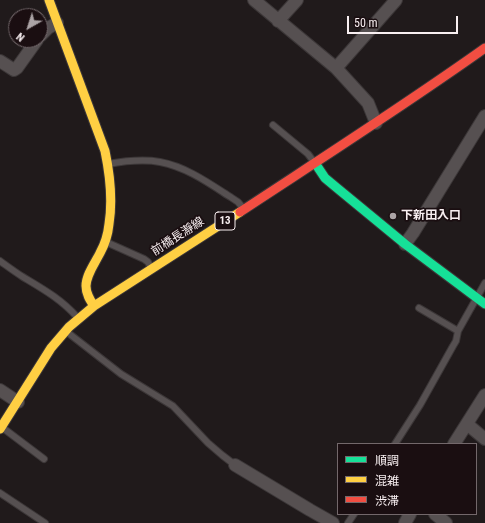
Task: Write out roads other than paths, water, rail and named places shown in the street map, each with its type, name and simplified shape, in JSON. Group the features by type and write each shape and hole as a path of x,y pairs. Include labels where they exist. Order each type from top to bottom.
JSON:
{"main road":[{"path":"50,0 57,23 106,151 108,164 111,185 110,220 105,241 86,284 88,297 94,306"},
{"name":"前橋長瀞線","path":"1,428 51,348 79,318 94,306 376,123 485,48"},
{"path":"315,163 325,178 337,188 405,244 481,301"}],"street":[{"path":"254,0 336,68 368,103 376,123"},
{"path":"278,21 297,0"},
{"path":"336,68 396,0"},
{"path":"48,28 57,23"},
{"path":"0,61 14,70 31,48"},
{"path":"405,244 485,116"},
{"path":"0,390 18,402"},
{"path":"455,443 485,395"},
{"path":"467,424 485,439"},
{"path":"235,465 333,523"},
{"path":"436,515 446,523"}],"lane":[{"path":"273,125 308,154 315,163"},
{"path":"108,164 128,160 162,162 189,172 238,202 244,209"},
{"path":"105,241 144,259 152,268"},
{"path":"0,260 22,277 36,284 65,305 79,318"},
{"path":"396,443 420,405 456,341 458,331 481,301 485,283"},
{"path":"419,308 458,331"},
{"path":"66,331 121,374 173,406 208,443 235,465"},
{"path":"1,428 8,431 44,459"},
{"path":"0,493 45,523"}],"place":[{"name":"下新田入口","path":"393,216"}]}
